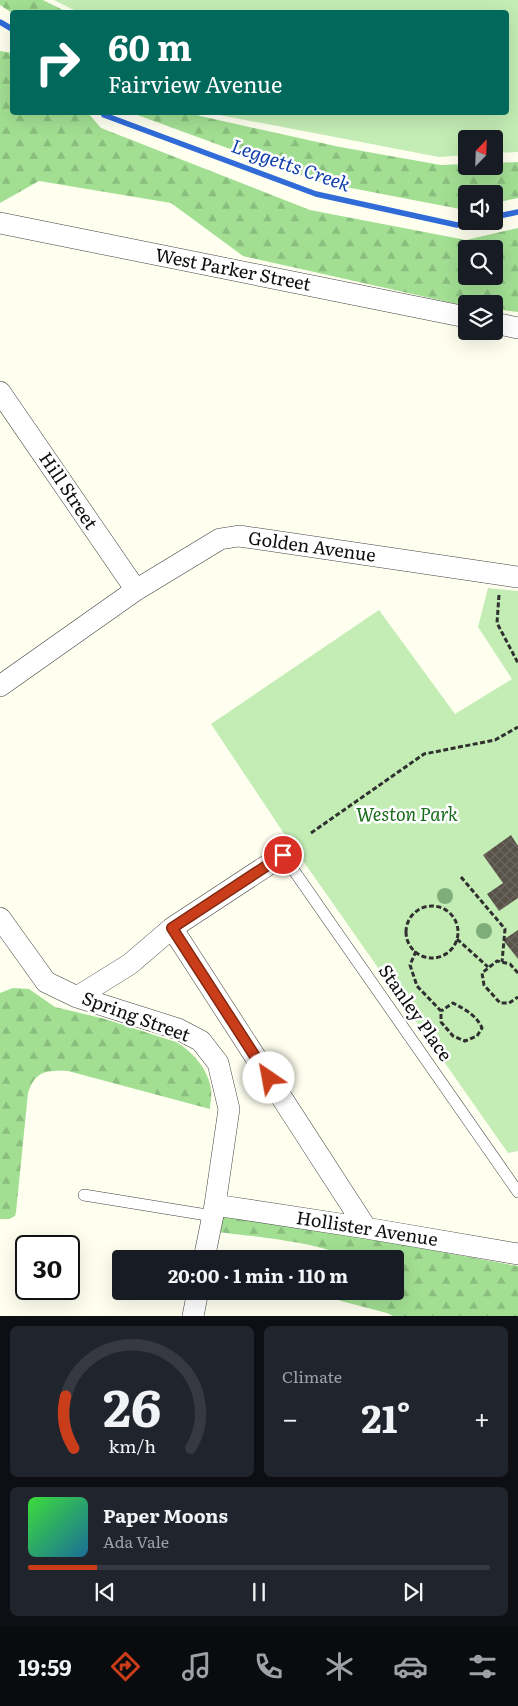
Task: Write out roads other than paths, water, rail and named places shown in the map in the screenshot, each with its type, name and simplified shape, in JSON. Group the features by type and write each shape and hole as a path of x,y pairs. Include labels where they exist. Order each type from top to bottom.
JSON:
{"street":[{"name":"West Parker Street","path":"0,223 458,315"},
{"path":"503,325 518,328"},
{"name":"Hill Street","path":"0,392 136,590"},
{"name":"Golden Avenue","path":"0,686 136,590 220,540 239,536 518,577"},
{"path":"77,997 130,964 172,928 283,855"},
{"name":"Spring Street","path":"0,918 46,982 77,997 178,1029 200,1041 218,1063 228,1109 214,1211 206,1250"},
{"path":"172,928 366,1228"},
{"name":"Hollister Avenue","path":"214,1211 366,1228 518,1254"},
{"path":"193,1316 196,1300"}],"lane":[{"name":"Stanley Place","path":"283,855 518,1192"},
{"name":"Hollister Avenue","path":"84,1195 214,1211"}],"waterway":[{"name":"Leggetts Creek","path":"0,22 10,28"},
{"name":"Leggetts Creek","path":"104,115 316,194 458,225"},
{"name":"Leggetts Creek","path":"503,215 518,212"}],"park label":[{"name":"Weston Park","path":"407,815"}]}
